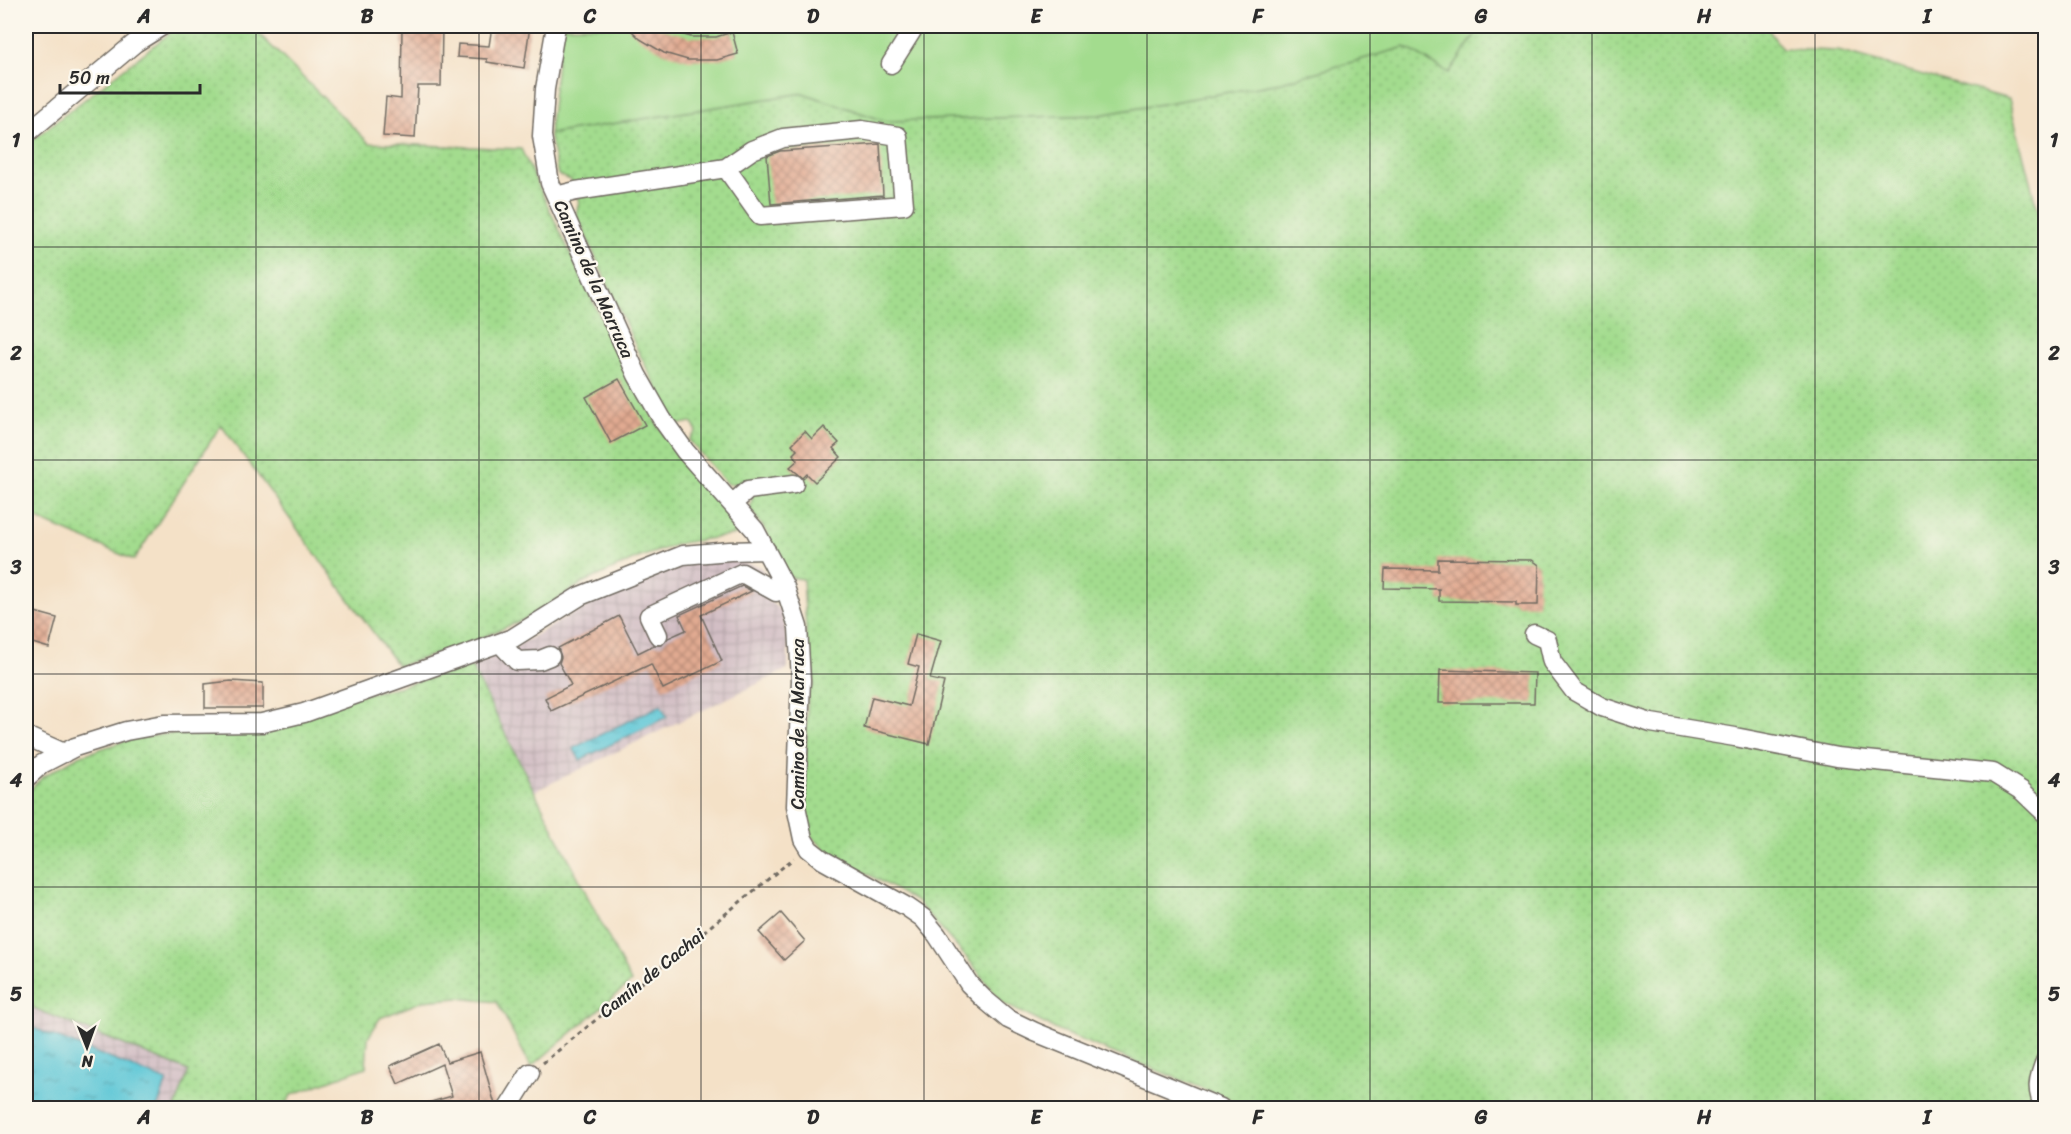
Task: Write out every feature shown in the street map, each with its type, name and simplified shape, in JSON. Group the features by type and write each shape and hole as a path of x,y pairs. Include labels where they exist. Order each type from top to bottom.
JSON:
{"street":[{"path":"26,134 135,44 162,26"},
{"name":"Camino de la Marruca","path":"556,26 545,89 543,136 550,183 642,384 662,419 685,451 755,530 785,587 798,627 801,680 796,806 803,839 809,849"},
{"path":"891,64 915,26"},
{"path":"556,196 726,168 752,150 783,138 862,130 898,135 904,205 760,216 726,168"},
{"path":"732,504 748,490 794,484"},
{"path":"26,778 42,764 75,747 126,731 164,724 262,723 281,719 513,638 580,596 673,559 701,553 766,550"},
{"path":"658,635 649,616 742,573 777,592 785,587"},
{"path":"1534,634 1547,640 1552,662 1574,691 1602,707 1651,723 1836,757 1993,773 2022,791 2046,814"},
{"path":"500,643 517,661 540,660 550,656"},
{"path":"26,736 64,753"},
{"path":"809,849 823,860 908,907 923,918 938,934 969,984 1008,1019 1221,1108"},
{"path":"2045,1108 2038,1096 2040,1072 2046,1059"},
{"path":"508,1108 530,1073"}],"path":[{"name":"Camín de Cachai","path":"530,1073 784,865 809,849"}],"shaded area":[{"path":"719,558 759,566 769,577 765,598 783,612 788,646 788,669 533,792 471,666 516,646 599,599 655,575 694,562"},
{"path":"26,1005 189,1071 175,1108 26,1108"}],"green space":[{"path":"179,26 251,26 369,143 521,149 613,344 659,427 745,525 745,533 681,543 635,559 583,583 527,618 468,644 398,666 221,425 134,560 26,514 26,145"},
{"path":"561,26 1481,26 1449,73 1405,47 1274,84 1099,115 885,121 803,93 549,134"},
{"path":"1481,26 1766,26 1782,49 1838,51 2009,99 2035,201 2046,226 2045,1097 2027,1108 1245,1108 1244,1105 1061,1032 1002,1003 972,964 917,902 829,852 813,838 806,824 804,809 808,689 814,686 814,667 808,665 803,579 788,577 766,531 750,509 753,495 742,484 727,484 689,440 697,431 691,422 676,425 638,351 576,214 579,202 571,180 558,175 549,134 803,93 885,121 1099,115 1274,84 1405,47 1449,73"},
{"path":"471,666 631,982 531,1067 497,1002 458,998 423,1001 380,1018 368,1038 366,1067 291,1095 285,1108 175,1108 189,1071 26,1005 26,793 44,776 79,756 131,739 198,730 398,687"}],"water":[{"path":"661,705 667,717 580,760 573,748"},
{"path":"26,1025 167,1081 157,1108 26,1108"}],"building":[{"path":"402,26 442,26 441,86 418,86 415,138 383,136 386,97 401,99"},
{"path":"492,26 530,26 524,68 487,62 487,59 457,57 458,44 489,46"},
{"path":"627,26 652,26 691,37 716,37 732,32 738,54 717,60 688,60 664,53 640,39"},
{"path":"880,144 883,195 771,204 767,156 780,151"},
{"path":"619,379 645,425 611,443 586,397"},
{"path":"824,427 839,443 833,448 841,457 815,482 807,474 803,478 790,467 798,460 793,454 797,450 792,444 805,431 812,439"},
{"path":"1438,559 1532,560 1539,565 1538,605 1516,605 1516,602 1439,601 1439,589 1384,588 1385,569 1438,570"},
{"path":"742,586 752,591 701,615 722,661 663,689 651,664 551,711 545,698 571,685 559,663 561,657 558,648 619,616 638,653 654,645 662,645 668,638 686,630 679,615"},
{"path":"35,612 57,618 49,648 26,641"},
{"path":"916,634 941,641 930,679 944,682 929,744 864,728 872,697 909,706 919,667 908,664"},
{"path":"1440,670 1535,673 1534,703 1439,703"},
{"path":"231,681 263,683 263,708 205,708 205,684"},
{"path":"781,913 805,941 784,960 759,932"},
{"path":"439,1044 447,1062 480,1052 496,1108 424,1108 424,1104 452,1096 442,1064 398,1084 390,1066"}]}
